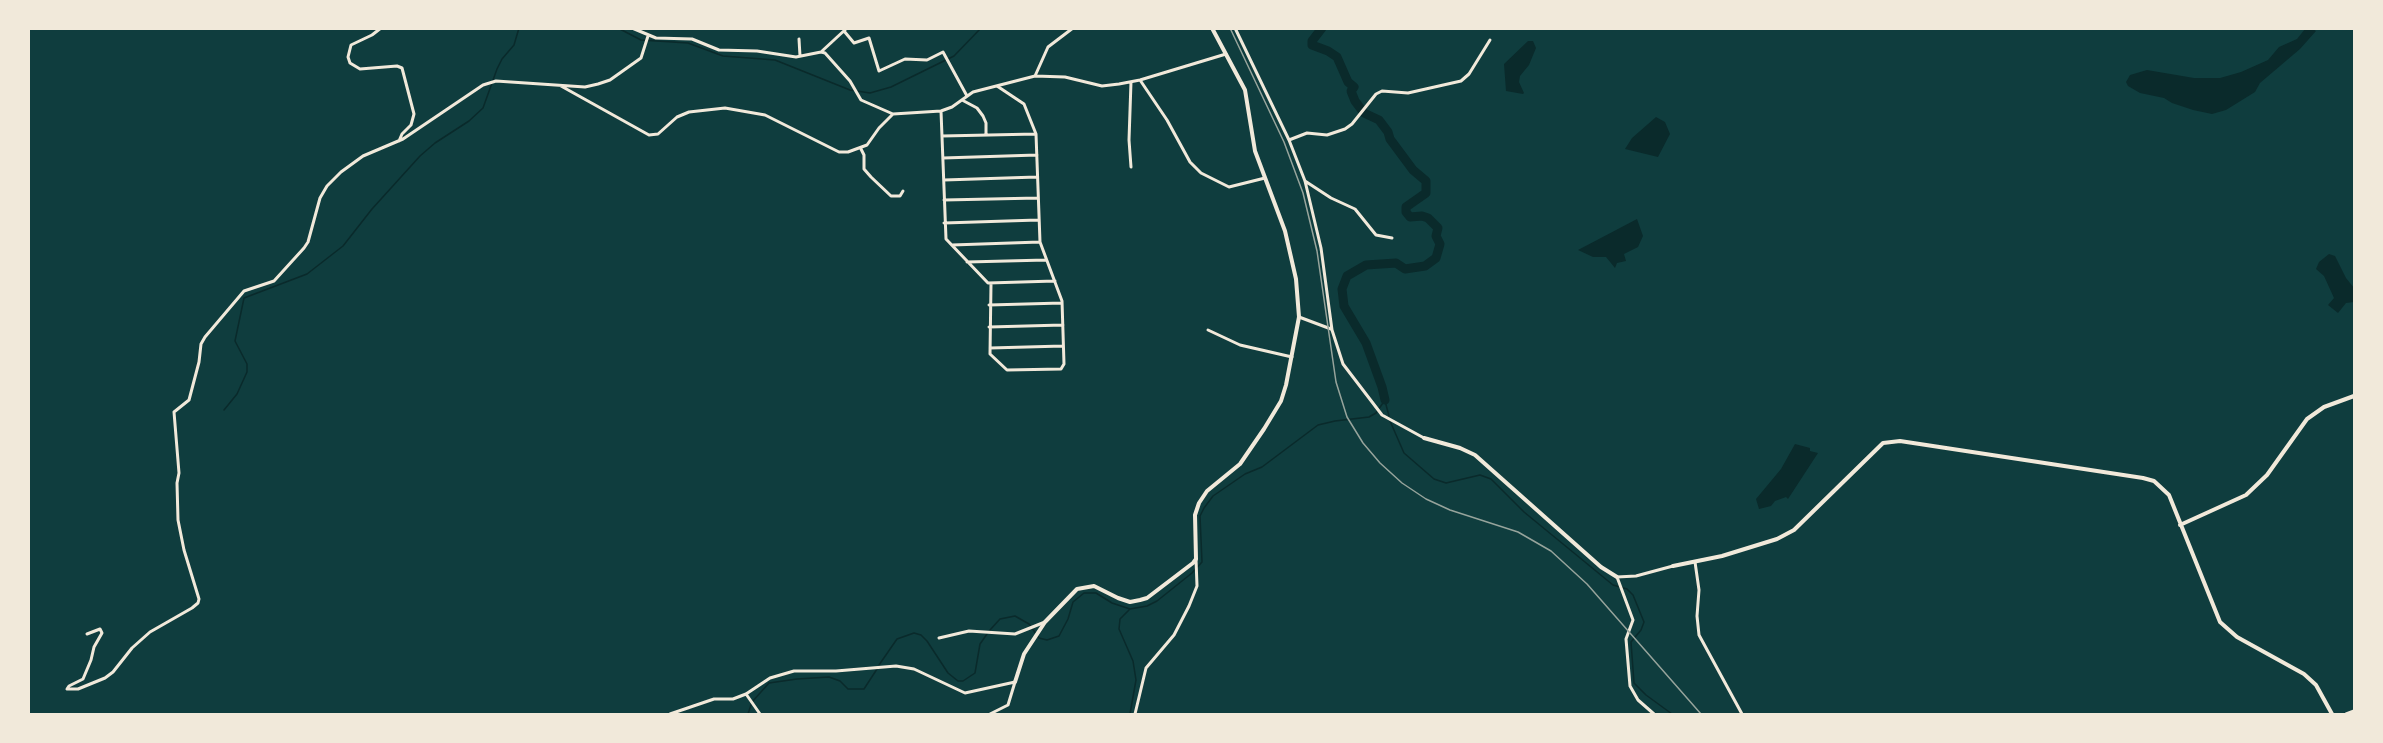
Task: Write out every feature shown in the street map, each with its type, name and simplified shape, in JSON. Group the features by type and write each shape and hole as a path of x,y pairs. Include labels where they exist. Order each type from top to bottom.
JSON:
{"street":[{"path":"381,28 351,45 348,57 350,63 360,69 397,66 402,68 414,114 411,125 399,141"},
{"path":"632,28 647,37 692,39 719,50 800,56 825,53 853,86 861,100 893,114 941,111 973,92 1035,76 1065,77 1102,86 1140,80 1226,54"},
{"path":"1035,76 1048,48 1073,28"},
{"path":"1135,714 1146,668 1174,635 1197,586 1197,507 1207,491 1240,464 1281,401 1293,358 1299,317 1298,292 1288,244 1255,151 1245,90 1212,28"},
{"path":"1235,28 1289,140 1305,181 1319,238 1332,330 1343,364 1384,417 1424,438 1460,448 1475,455 1617,579 1633,620 1626,639 1630,686 1638,700 1654,714"},
{"path":"820,52 846,30 854,43 869,38 879,71 905,59 927,60 944,53 967,96"},
{"path":"87,634 100,629 102,633 94,647 83,679 69,686 68,689 78,689 105,678 113,672 124,656 150,632 198,603 199,599 184,550 178,520 179,473 174,412 189,400 199,362 201,344 244,291 274,281 304,248 308,242 320,198 327,186 363,156 399,141 475,89 490,82 585,87 610,80 641,58 647,37"},
{"path":"799,39 800,56"},
{"path":"1289,140 1307,133 1335,134 1352,124 1376,94 1382,92 1408,93 1461,81 1469,74 1490,40"},
{"path":"1140,80 1167,120 1190,162 1201,173 1228,187 1265,178"},
{"path":"1131,82 1129,140 1131,167"},
{"path":"559,85 649,135 657,134 677,117 689,112 725,108 765,115 838,152 861,149 867,145 893,114"},
{"path":"991,284 990,354 1006,370 1060,369 1064,364 1062,303 1040,242 1036,134 1024,104 997,86"},
{"path":"962,100 977,108 983,116 986,123 986,135"},
{"path":"941,111 946,239 988,283 1055,281"},
{"path":"942,136 1036,134"},
{"path":"861,149 864,169 871,177 891,196 900,196 903,191"},
{"path":"943,158 1037,155"},
{"path":"944,180 1037,177"},
{"path":"1305,181 1331,198 1354,209 1376,235 1392,238"},
{"path":"944,200 1038,198"},
{"path":"944,223 1038,220"},
{"path":"952,246 1040,242"},
{"path":"967,262 1046,260"},
{"path":"989,305 1062,303"},
{"path":"1299,317 1332,330"},
{"path":"989,327 1063,325"},
{"path":"1208,330 1240,345 1293,358"},
{"path":"990,348 1064,346"},
{"path":"2180,525 2246,495 2267,475 2307,419 2324,407 2355,396"},
{"path":"1617,579 1722,556 1777,539 1794,530 1876,448 1883,443 1893,441 2143,478 2154,481 2169,495 2220,622 2237,637 2304,674 2316,685 2332,714"},
{"path":"990,714 1008,705 1024,654 1045,622 1077,589 1095,586 1125,601 1140,600 1147,598 1196,559"},
{"path":"1695,562 1699,590 1696,616 1699,635 1742,714"},
{"path":"939,638 969,631 1015,634 1045,622"},
{"path":"670,714 714,699 733,699 746,694 770,678 794,671 836,671 896,666 914,669 965,693 1015,682"},
{"path":"746,694 760,714"},
{"path":"2346,714 2355,711"}],"water":[{"path":"2305,29 2316,31 2300,49 2260,83 2255,92 2226,110 2212,114 2193,110 2164,98 2140,93 2128,86 2126,82 2130,75 2147,70 2194,78 2220,78 2241,72 2268,60 2279,47 2297,39"},
{"path":"1528,41 1533,41 1536,48 1529,65 1520,76 1519,82 1524,93 1506,91 1504,64"},
{"path":"1656,117 1665,122 1670,134 1658,157 1625,149 1632,138"},
{"path":"1637,219 1643,236 1638,247 1624,254 1626,261 1617,263 1615,268 1606,257 1593,257 1578,250"},
{"path":"2329,254 2335,256 2354,288 2354,302 2346,303 2338,313 2328,305 2334,298 2324,276 2316,269 2319,262"},
{"path":"1795,444 1818,453 1788,499 1786,497 1775,501 1771,506 1759,509 1756,499 1781,469"}],"waterway":[{"path":"224,410 237,394 247,372 247,364 235,341 244,298 307,274 343,246 372,209 420,156 435,143 469,121 483,108 497,69 514,45 519,28"},
{"path":"618,28 641,40 688,43 723,56 775,60 850,90 870,93 891,87 954,56 981,28"},
{"path":"1322,28 1312,41 1312,45 1337,57 1348,82 1354,87 1351,91 1355,101 1364,113 1379,120 1413,170 1426,181 1426,193 1406,207 1406,212 1410,217 1428,218 1438,228 1436,236 1440,244 1436,258 1425,266 1405,269 1396,263 1366,265 1347,276 1342,289 1344,306 1366,343 1385,400"},
{"path":"990,630 1000,619 1015,616 1029,624 1039,638 1047,640 1059,636 1068,619 1073,602 1084,593 1096,593 1112,603 1130,609 1147,606 1157,601 1202,562 1200,516 1213,496 1245,474 1262,467 1318,425 1369,417 1376,413 1385,400"},
{"path":"1385,401 1389,416"},
{"path":"1390,421 1404,453 1434,479 1446,483 1480,475 1491,479 1524,512 1613,585 1627,589 1633,595 1644,622 1641,630 1631,642 1634,683 1672,714"},
{"path":"1129,610 1120,619 1119,629 1133,661 1136,680 1130,714"},
{"path":"879,665 897,639 914,633 921,635 927,641 948,673 958,681 963,681 975,673 980,644 987,634"},
{"path":"748,714 752,702 769,683 829,677 840,681 848,689 864,689 877,669"}],"railway":[{"path":"1230,28 1284,142 1303,193 1317,251 1336,382 1347,417 1363,443 1402,483 1426,499 1450,510 1518,532 1551,551 1587,584 1701,714"}]}
